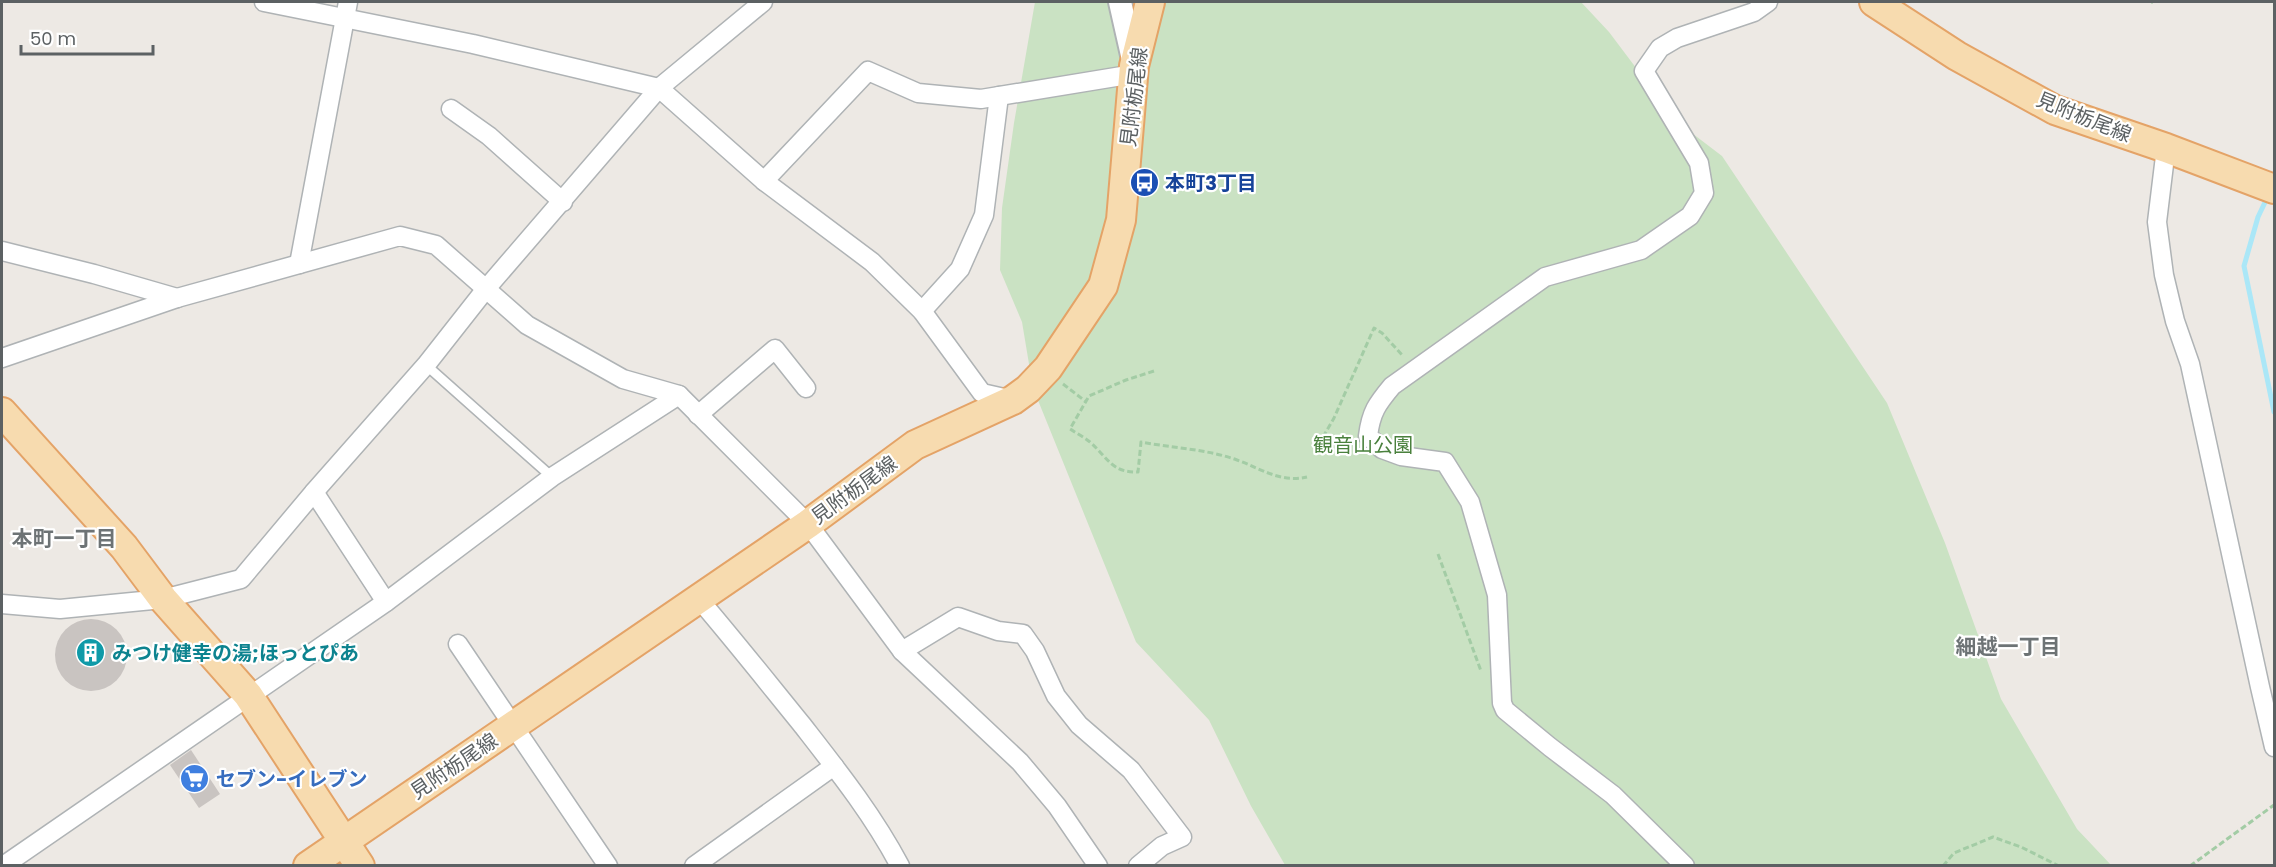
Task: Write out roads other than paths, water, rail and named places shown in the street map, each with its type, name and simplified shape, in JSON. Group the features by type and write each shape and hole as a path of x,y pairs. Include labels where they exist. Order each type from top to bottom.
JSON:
{"main road":[{"name":"見附栃尾線","path":"308,866 808,524 915,445 1013,400 1028,389 1048,368 1103,286 1122,220 1134,70 1150,2"},
{"name":"見附栃尾線","path":"1874,2 1958,56 2055,110 2270,187"},
{"path":"2,412 124,547 163,598 248,695 360,866"}],"street":[{"path":"264,2 346,10 473,44 659,88 764,182 872,262 922,311 982,393 1013,400"},
{"path":"2,604 60,609 163,598 241,579 426,365 486,290 659,88 763,2"},
{"path":"764,182 868,71 918,93 981,99 1134,70 1120,2"},
{"path":"1685,866 1613,795 1506,710 1502,703 1497,595 1470,502 1445,462 1401,456 1382,449 1368,436 1370,417 1392,386 1545,277 1641,250 1690,216 1704,193 1699,163 1644,70 1660,48 1677,38 1754,12 1768,2"},
{"path":"299,264 346,10"},
{"path":"922,311 960,269 984,215 999,96"},
{"path":"451,109 489,136 563,202"},
{"path":"2166,148 2157,222 2164,275 2175,321 2190,364 2267,682 2274,747"},
{"path":"2,358 177,298 400,236 436,244 527,325 623,379 679,396 808,524 902,651 1020,762 1057,806 1098,866"},
{"path":"2,251 177,298"},
{"path":"698,414 775,349 806,388"},
{"path":"3,866 386,602 552,477 679,396"},
{"path":"314,492 386,602"},
{"path":"698,598 741,648 834,766 882,831 900,866"},
{"path":"902,651 958,617 998,631 1023,634 1035,651 1056,696 1079,725 1131,770 1182,837 1162,846 1138,866"},
{"path":"458,644 608,866"},
{"path":"694,866 834,766"}],"lane":[{"path":"426,365 552,477"}],"waterway":[{"path":"2268,196 2258,217 2244,266 2274,412"}],"place":[{"name":"本町3丁目","path":"1144,183"},
{"name":"みつけ健幸の湯;ほっとぴあ","path":"91,653"},
{"name":"セブン-イレブン","path":"195,779"}],"district":[{"name":"本町一丁目","path":"64,539"},
{"name":"細越一丁目","path":"2008,647"}],"park label":[{"name":"観音山公園","path":"1363,445"}]}
